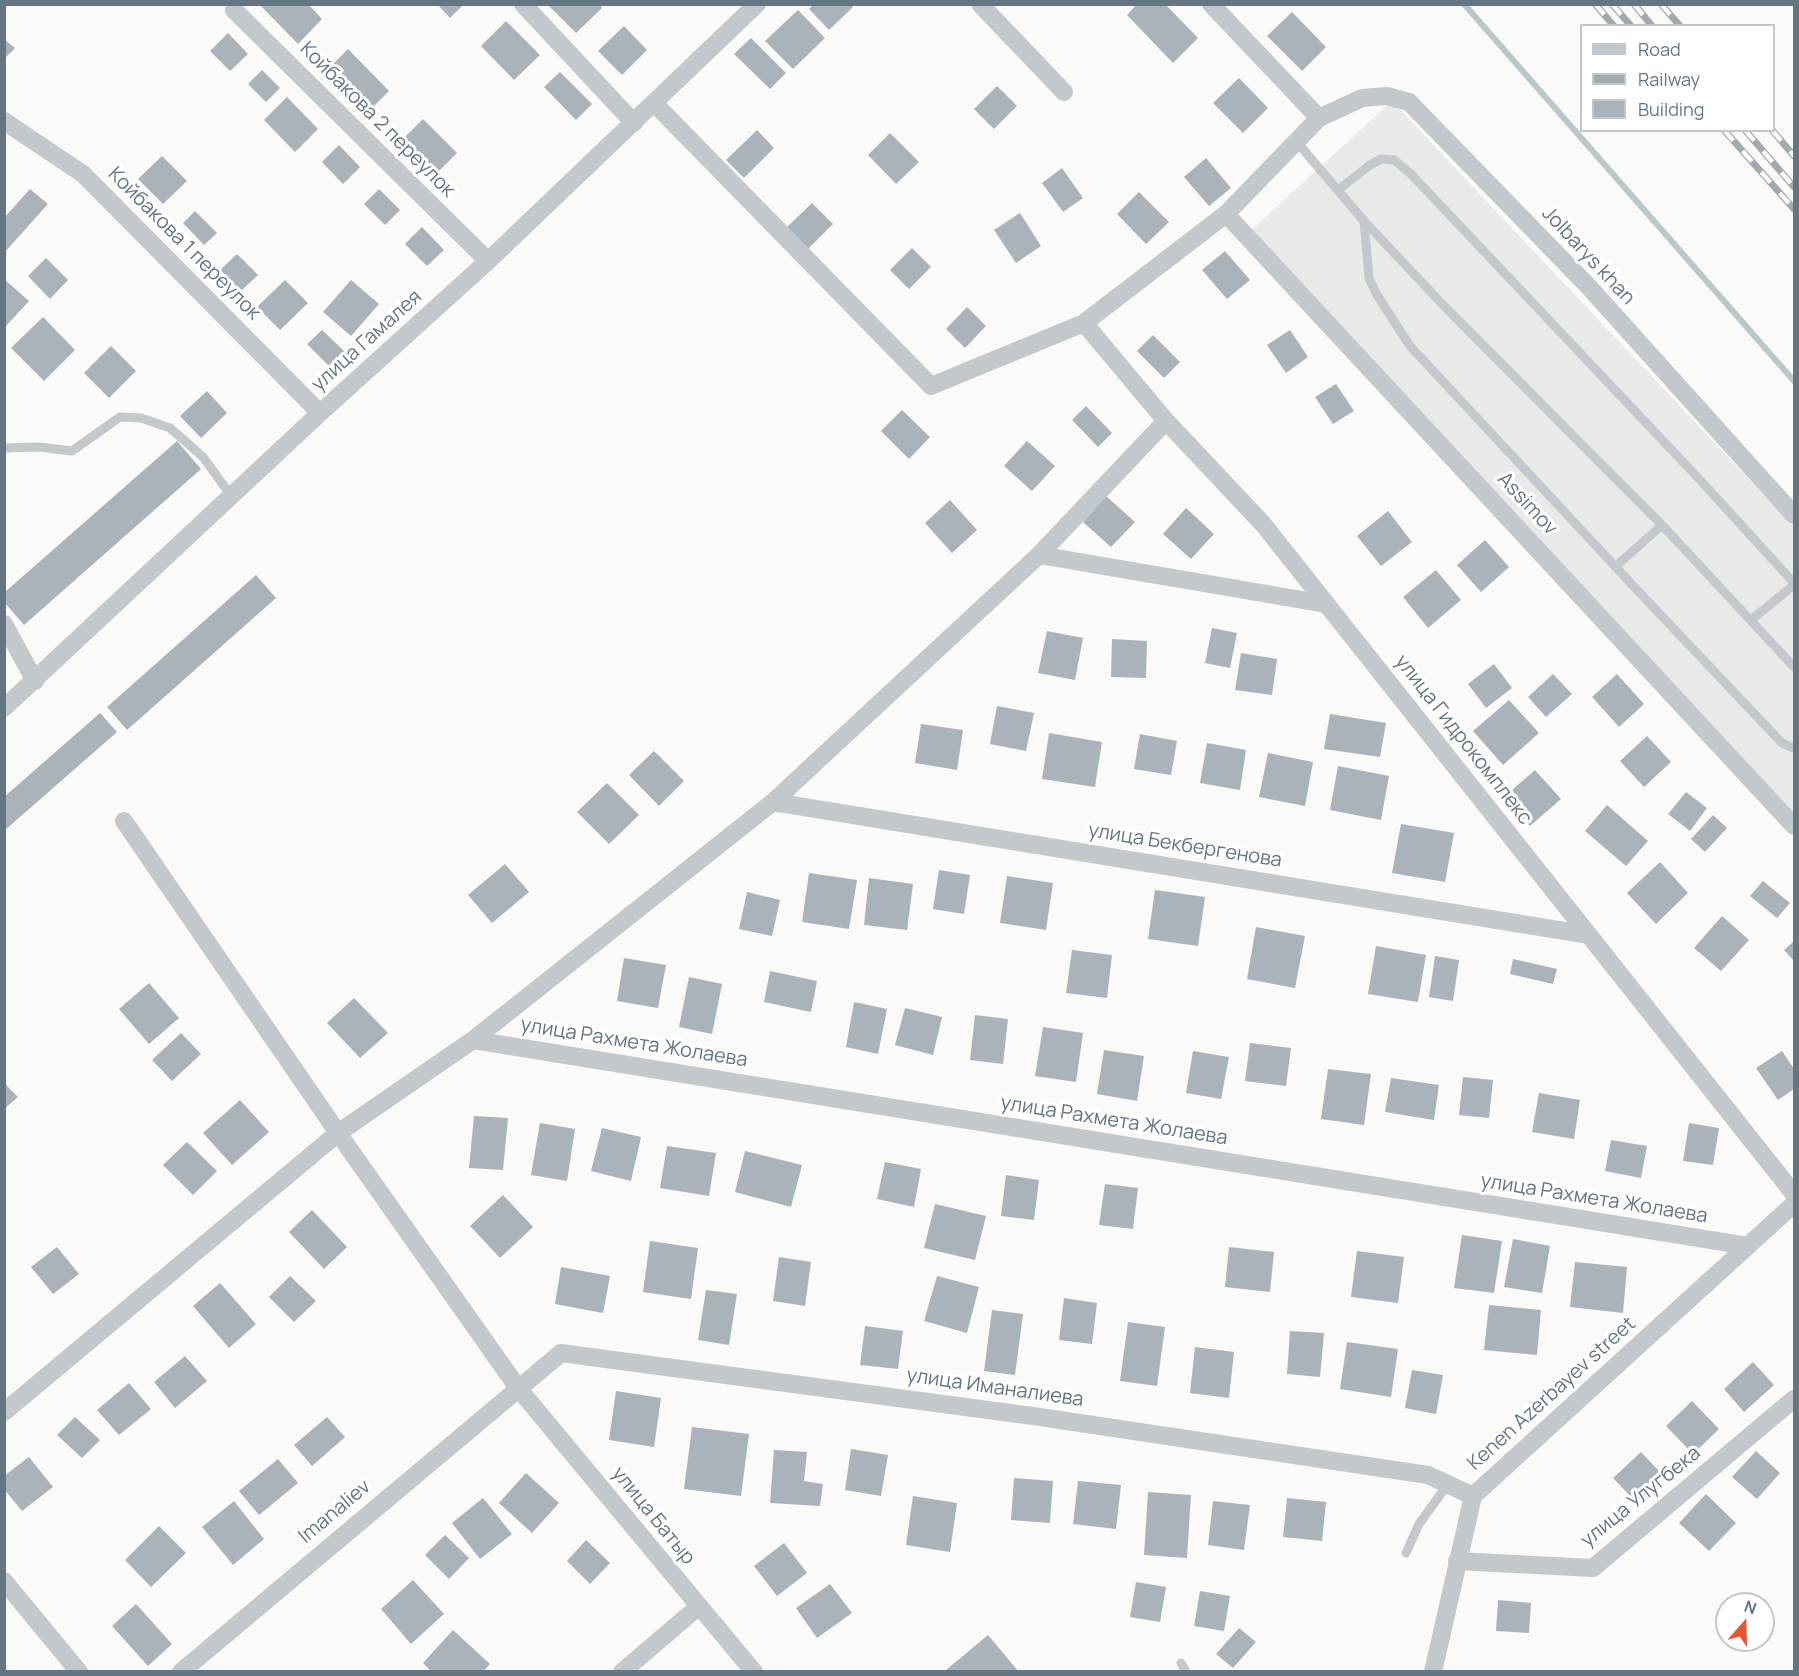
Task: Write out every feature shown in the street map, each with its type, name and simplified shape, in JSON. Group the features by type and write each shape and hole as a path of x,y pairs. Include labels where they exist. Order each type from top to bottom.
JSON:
{"street":[{"path":"523,4 634,123"},
{"name":"улица Гамалея","path":"4,708 320,413 488,261 757,4"},
{"path":"980,4 1064,92"},
{"path":"654,103 931,386 1084,323 1226,214 1319,118 1211,4"},
{"name":"Койбакова 2 переулок","path":"234,10 488,261"},
{"name":"Jolbarys khan","path":"1319,118 1362,98 1387,96 1409,102 1589,287 1794,515"},
{"name":"Койбакова 1 переулок","path":"4,121 83,174 320,413"},
{"name":"Assimov","path":"1226,214 1794,826"},
{"name":"улица Гидрокомплекс","path":"1084,323 1166,421 1263,524 1794,1194"},
{"path":"4,1412 338,1133 473,1040 773,802 1039,555 1166,421"},
{"path":"1039,555 1326,604"},
{"path":"4,624 35,681"},
{"name":"улица Бекбергенова","path":"773,802 1589,935"},
{"name":"улица Батыр","path":"124,821 338,1133 518,1388 698,1607 754,1671"},
{"name":"улица Рахмета Жолаева","path":"473,1040 1748,1246"},
{"name":"Kenen Azerbayev street","path":"1433,1671 1473,1496 1794,1204"},
{"name":"улица Иманалиева","path":"518,1388 561,1353 1033,1416 1428,1475 1473,1496"},
{"name":"Imanaliev","path":"181,1671 518,1388"},
{"name":"улица Улугбека","path":"1457,1561 1593,1568 1794,1399"},
{"path":"4,1581 79,1671"},
{"path":"622,1671 698,1607"}],"lane":[{"path":"1296,141 1364,221 1446,308 1662,525 1794,667"},
{"path":"1338,190 1381,159 1394,160 1410,173 1701,481 1794,584 1751,620"},
{"path":"1364,221 1369,278 1377,296 1410,346 1782,743 1794,748"},
{"path":"4,448 39,447 72,451 120,417 141,418 170,429 203,457 232,497"},
{"path":"1615,567 1662,525"},
{"path":"1406,1553 1419,1524 1448,1484"}],"shaded area":[{"path":"1392,101 1794,527 1794,819 1247,234"}],"building":[{"path":"259,4 308,4 322,19 298,44"},
{"path":"437,4 464,4 450,18"},
{"path":"547,4 599,4 602,8 576,33"},
{"path":"814,4 851,4 853,7 829,30 809,9"},
{"path":"1137,4 1165,4 1198,38 1173,63 1127,15"},
{"path":"798,10 825,38 793,69 765,41"},
{"path":"1292,12 1326,47 1302,71 1267,36"},
{"path":"506,21 540,55 514,80 481,46"},
{"path":"624,26 647,50 622,75 598,51"},
{"path":"228,33 248,54 230,71 210,51"},
{"path":"751,38 786,73 770,89 734,54"},
{"path":"4,39 15,48 4,59"},
{"path":"348,49 389,91 369,111 327,70"},
{"path":"262,70 280,88 266,102 248,84"},
{"path":"560,72 592,104 576,120 544,87"},
{"path":"1239,78 1268,108 1243,133 1213,103"},
{"path":"997,86 1017,106 994,129 974,109"},
{"path":"287,97 318,129 295,152 264,120"},
{"path":"423,119 457,153 433,177 399,143"},
{"path":"757,130 774,148 744,178 726,160"},
{"path":"890,133 919,162 896,184 868,155"},
{"path":"339,145 360,167 343,184 322,162"},
{"path":"162,156 187,181 163,204 138,179"},
{"path":"1206,158 1231,188 1209,206 1184,177"},
{"path":"1062,168 1083,198 1063,212 1042,183"},
{"path":"30,189 48,204 4,253 4,218"},
{"path":"379,189 400,210 385,225 364,204"},
{"path":"1139,192 1169,222 1146,244 1117,214"},
{"path":"812,203 833,224 808,249 787,227"},
{"path":"195,211 217,233 204,245 183,223"},
{"path":"1020,213 1041,246 1016,263 994,230"},
{"path":"422,227 444,250 427,266 405,244"},
{"path":"912,248 931,267 909,289 890,270"},
{"path":"1225,251 1250,280 1227,299 1202,270"},
{"path":"237,254 258,275 241,291 220,270"},
{"path":"46,258 68,280 50,299 28,276"},
{"path":"4,279 29,301 6,326 4,325"},
{"path":"285,280 308,303 280,330 257,307"},
{"path":"351,280 379,304 351,336 323,312"},
{"path":"967,307 986,326 965,348 946,329"},
{"path":"43,317 75,350 44,381 11,348"},
{"path":"322,330 344,351 329,366 307,344"},
{"path":"1290,330 1308,357 1286,373 1267,345"},
{"path":"1153,335 1180,362 1164,378 1137,351"},
{"path":"111,346 136,371 109,398 84,373"},
{"path":"1336,384 1354,411 1333,424 1315,397"},
{"path":"207,391 227,413 201,438 180,416"},
{"path":"1086,406 1112,433 1098,447 1072,420"},
{"path":"902,410 930,437 909,459 881,431"},
{"path":"177,441 201,469 24,625 5,603 5,592"},
{"path":"1027,441 1055,466 1032,491 1004,466"},
{"path":"1106,496 1135,522 1111,547 1083,522"},
{"path":"950,500 977,530 952,553 925,523"},
{"path":"1186,508 1214,534 1191,559 1163,534"},
{"path":"1388,511 1412,542 1381,566 1357,536"},
{"path":"1485,540 1509,567 1481,592 1457,565"},
{"path":"1436,570 1461,600 1428,628 1403,597"},
{"path":"256,575 276,598 127,730 107,707"},
{"path":"1212,628 1237,633 1230,668 1205,663"},
{"path":"1047,631 1083,638 1075,680 1038,673"},
{"path":"1112,639 1147,641 1146,678 1111,677"},
{"path":"1241,653 1277,659 1272,695 1235,690"},
{"path":"1494,664 1512,688 1486,708 1468,684"},
{"path":"1553,674 1572,694 1546,717 1528,697"},
{"path":"1617,674 1644,704 1619,727 1592,697"},
{"path":"1509,700 1539,733 1503,765 1473,731"},
{"path":"997,706 1034,713 1026,751 990,744"},
{"path":"100,713 117,732 4,831 4,797"},
{"path":"1330,714 1386,723 1380,757 1324,749"},
{"path":"921,724 963,730 957,770 915,763"},
{"path":"1049,733 1102,742 1095,787 1042,779"},
{"path":"1140,734 1177,741 1171,775 1134,769"},
{"path":"1647,736 1671,762 1644,787 1620,761"},
{"path":"1207,743 1246,750 1240,790 1200,783"},
{"path":"654,751 684,781 659,806 629,775"},
{"path":"1268,753 1313,762 1305,806 1259,797"},
{"path":"1338,766 1389,776 1381,820 1330,810"},
{"path":"1535,770 1561,799 1530,826 1504,797"},
{"path":"607,783 639,815 609,844 577,812"},
{"path":"1686,792 1707,808 1690,831 1668,814"},
{"path":"1607,805 1648,841 1626,866 1585,831"},
{"path":"1713,815 1727,828 1705,852 1691,839"},
{"path":"1401,824 1454,833 1445,882 1392,873"},
{"path":"1660,862 1688,893 1656,924 1627,893"},
{"path":"505,864 529,892 492,923 468,895"},
{"path":"939,870 970,875 964,914 933,909"},
{"path":"809,873 857,880 849,929 802,922"},
{"path":"1007,876 1053,883 1046,930 1000,923"},
{"path":"869,878 913,884 907,930 864,925"},
{"path":"1763,881 1790,903 1777,918 1750,896"},
{"path":"1155,890 1205,897 1198,946 1148,939"},
{"path":"747,892 780,900 772,936 739,929"},
{"path":"1722,916 1749,940 1721,971 1694,948"},
{"path":"1256,927 1305,936 1295,988 1247,979"},
{"path":"1794,941 1794,961 1784,950"},
{"path":"1376,946 1426,955 1418,1002 1368,994"},
{"path":"1072,950 1112,955 1107,998 1066,993"},
{"path":"1435,956 1459,960 1453,1001 1429,997"},
{"path":"624,958 666,965 658,1008 617,1001"},
{"path":"1513,959 1557,969 1553,984 1510,974"},
{"path":"770,971 817,981 811,1012 764,1002"},
{"path":"689,977 722,984 712,1034 679,1027"},
{"path":"149,983 179,1018 149,1044 119,1009"},
{"path":"354,998 388,1033 360,1058 327,1023"},
{"path":"854,1002 887,1009 878,1054 846,1047"},
{"path":"905,1008 942,1017 933,1055 895,1045"},
{"path":"975,1015 1008,1019 1003,1064 970,1060"},
{"path":"1043,1027 1083,1033 1076,1082 1035,1076"},
{"path":"181,1033 201,1054 172,1081 152,1060"},
{"path":"1250,1043 1291,1048 1286,1086 1245,1081"},
{"path":"1104,1050 1144,1056 1137,1101 1097,1094"},
{"path":"1193,1051 1229,1057 1221,1099 1186,1093"},
{"path":"1782,1051 1794,1069 1794,1089 1778,1100 1756,1068"},
{"path":"1328,1069 1371,1074 1364,1125 1321,1119"},
{"path":"1463,1077 1493,1080 1489,1118 1459,1115"},
{"path":"1391,1078 1439,1085 1434,1120 1385,1112"},
{"path":"4,1083 18,1097 4,1109"},
{"path":"1539,1093 1580,1100 1574,1139 1532,1132"},
{"path":"240,1100 269,1132 232,1165 203,1133"},
{"path":"474,1116 508,1118 503,1170 469,1168"},
{"path":"540,1123 575,1129 567,1181 531,1175"},
{"path":"1689,1123 1719,1128 1713,1165 1683,1161"},
{"path":"602,1128 641,1137 631,1181 591,1171"},
{"path":"1611,1140 1647,1146 1641,1178 1605,1171"},
{"path":"187,1142 217,1171 193,1195 163,1165"},
{"path":"667,1146 716,1153 709,1196 660,1188"},
{"path":"745,1151 802,1165 791,1207 735,1192"},
{"path":"885,1162 921,1169 914,1207 877,1199"},
{"path":"1006,1175 1039,1180 1034,1220 1001,1216"},
{"path":"1105,1184 1138,1188 1133,1229 1099,1225"},
{"path":"503,1195 533,1227 500,1258 470,1226"},
{"path":"935,1204 986,1216 975,1260 924,1248"},
{"path":"312,1210 347,1247 324,1269 289,1232"},
{"path":"1462,1235 1502,1241 1494,1293 1454,1288"},
{"path":"1513,1239 1550,1246 1542,1293 1504,1287"},
{"path":"650,1241 698,1248 691,1299 643,1292"},
{"path":"57,1247 79,1274 53,1294 31,1267"},
{"path":"1229,1247 1274,1252 1270,1292 1225,1287"},
{"path":"1357,1251 1404,1257 1398,1303 1351,1297"},
{"path":"779,1257 811,1262 805,1306 773,1301"},
{"path":"1575,1262 1627,1267 1623,1313 1570,1307"},
{"path":"561,1267 610,1276 603,1313 555,1304"},
{"path":"290,1276 316,1301 294,1322 269,1297"},
{"path":"937,1276 979,1287 967,1333 924,1321"},
{"path":"220,1283 256,1324 229,1348 193,1306"},
{"path":"706,1290 737,1294 729,1345 698,1340"},
{"path":"1064,1298 1097,1303 1092,1344 1059,1340"},
{"path":"1489,1305 1541,1310 1537,1355 1484,1350"},
{"path":"992,1310 1023,1314 1015,1375 984,1371"},
{"path":"1128,1322 1165,1327 1157,1386 1120,1381"},
{"path":"865,1326 903,1331 898,1369 860,1365"},
{"path":"1290,1331 1324,1333 1320,1377 1287,1374"},
{"path":"1347,1342 1398,1349 1391,1397 1340,1389"},
{"path":"1195,1347 1234,1352 1229,1398 1190,1393"},
{"path":"185,1356 207,1381 175,1408 154,1382"},
{"path":"1753,1362 1774,1385 1744,1412 1724,1389"},
{"path":"1412,1370 1443,1375 1436,1414 1405,1408"},
{"path":"129,1383 151,1409 119,1435 97,1410"},
{"path":"616,1391 661,1398 654,1447 609,1440"},
{"path":"1692,1401 1719,1429 1693,1454 1666,1426"},
{"path":"75,1417 100,1440 82,1458 57,1435"},
{"path":"327,1417 345,1437 312,1466 294,1445"},
{"path":"692,1427 749,1434 741,1496 684,1489"},
{"path":"851,1449 888,1455 881,1496 845,1490"},
{"path":"774,1450 807,1452 804,1481 823,1484 820,1506 770,1503"},
{"path":"1756,1451 1780,1473 1757,1499 1732,1477"},
{"path":"1641,1452 1662,1474 1634,1500 1613,1478"},
{"path":"29,1457 53,1487 22,1511 4,1489 4,1476"},
{"path":"278,1459 298,1483 259,1515 239,1491"},
{"path":"526,1473 559,1503 532,1533 499,1503"},
{"path":"1014,1478 1053,1481 1050,1523 1011,1520"},
{"path":"1078,1481 1121,1485 1116,1529 1073,1524"},
{"path":"1148,1492 1191,1495 1187,1558 1144,1555"},
{"path":"1706,1494 1736,1523 1709,1551 1679,1523"},
{"path":"913,1496 957,1503 950,1552 906,1545"},
{"path":"483,1498 512,1534 480,1559 452,1523"},
{"path":"1287,1498 1326,1502 1322,1541 1283,1537"},
{"path":"234,1501 264,1539 233,1565 202,1527"},
{"path":"1213,1501 1250,1505 1244,1550 1208,1545"},
{"path":"159,1526 186,1553 151,1587 125,1560"},
{"path":"445,1535 469,1558 449,1579 425,1555"},
{"path":"586,1540 610,1563 590,1584 567,1561"},
{"path":"784,1543 807,1573 777,1596 754,1566"},
{"path":"413,1580 444,1614 411,1644 381,1609"},
{"path":"1136,1582 1166,1587 1160,1622 1130,1617"},
{"path":"830,1584 852,1613 817,1638 796,1608"},
{"path":"1200,1591 1230,1596 1224,1631 1194,1626"},
{"path":"1498,1600 1531,1603 1529,1633 1496,1631"},
{"path":"136,1604 172,1644 148,1666 112,1626"},
{"path":"1239,1628 1256,1642 1233,1668 1216,1654"},
{"path":"453,1630 490,1664 483,1672 432,1672 423,1663"},
{"path":"988,1635 1019,1672 948,1672 946,1670"}],"waterway":[{"path":"1464,4 1794,381"}],"railway":[{"path":"1595,4 1612,24"},
{"path":"1612,4 1629,24"},
{"path":"1634,4 1650,24"},
{"path":"1661,4 1678,24"},
{"path":"1726,132 1794,209"},
{"path":"1747,132 1794,187"},
{"path":"1774,132 1794,156"}]}
